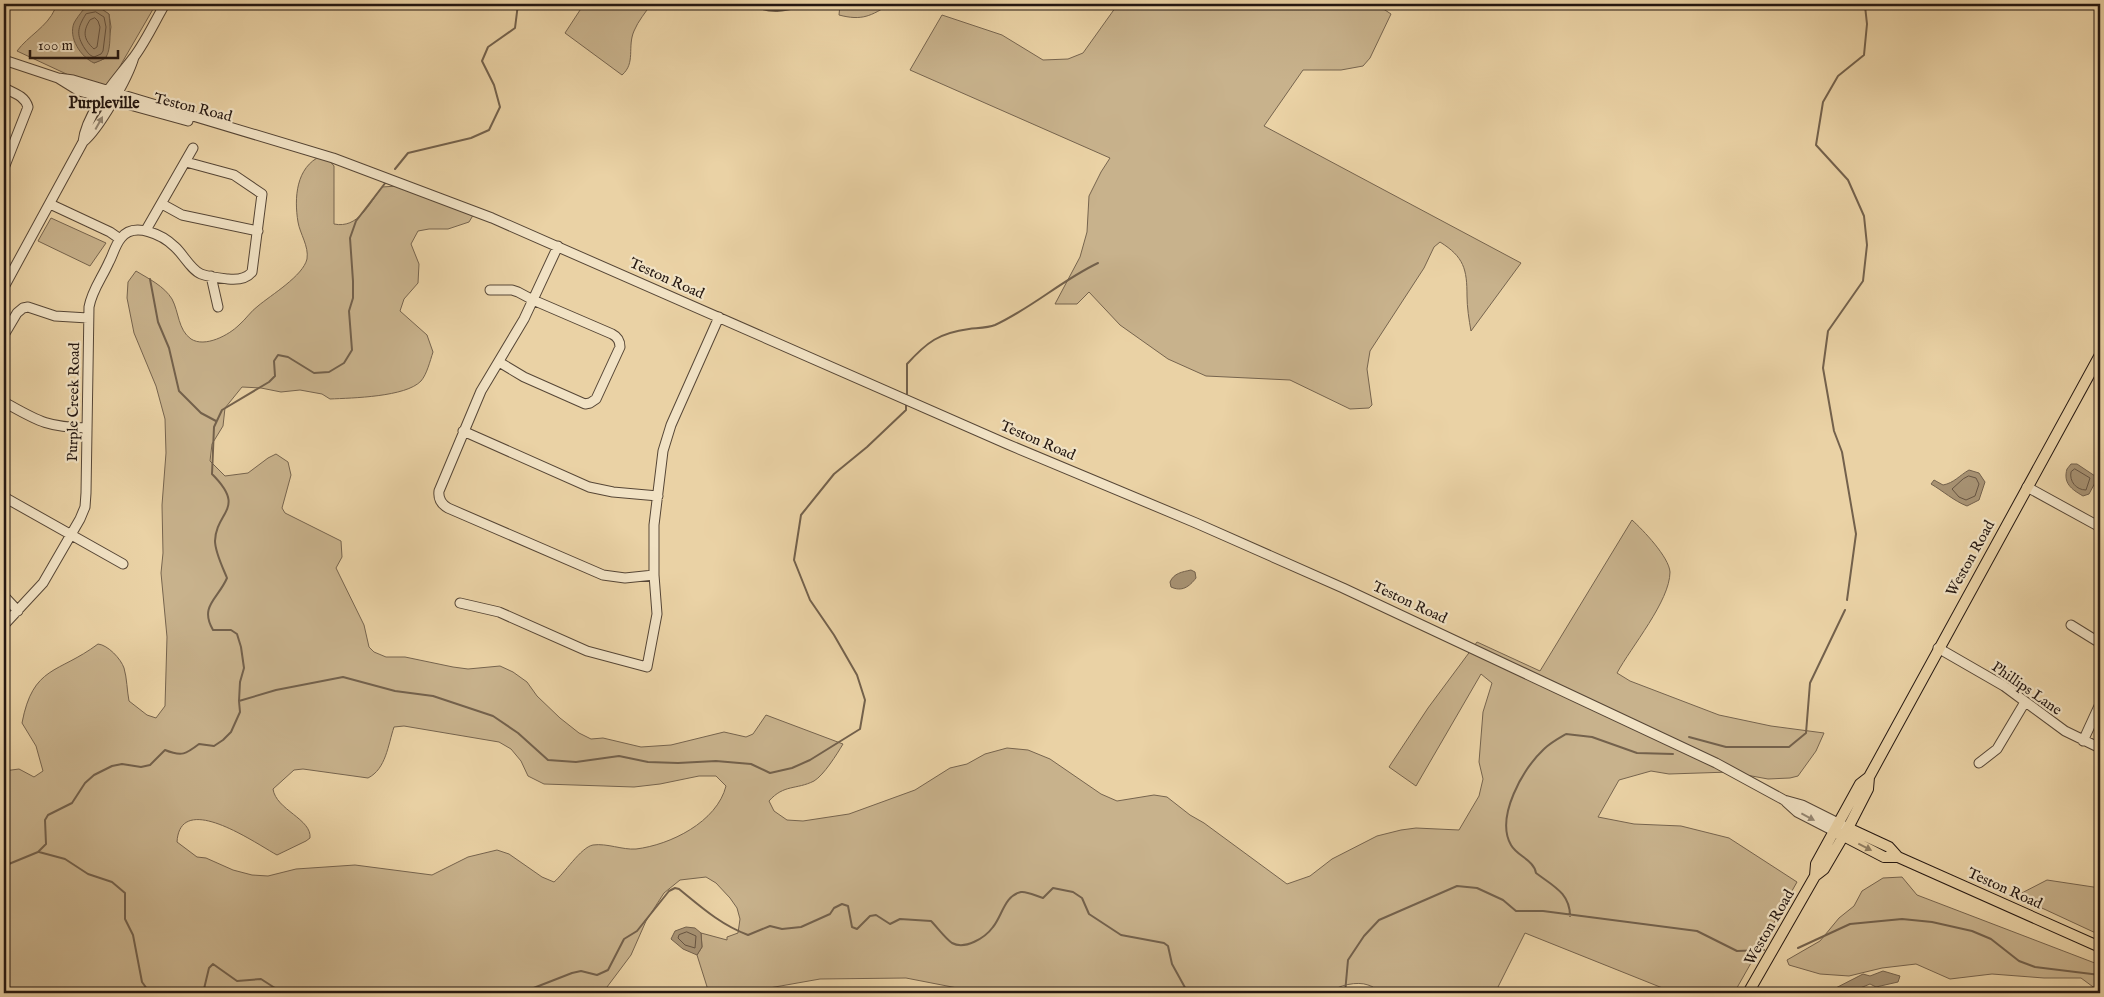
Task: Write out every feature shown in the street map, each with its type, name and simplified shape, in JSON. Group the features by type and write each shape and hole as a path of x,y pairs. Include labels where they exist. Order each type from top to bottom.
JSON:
{"main road":[{"name":"Weston Road","path":"1748,993 1815,876 1824,869 1841,829 1868,789 1869,777 1938,648 2100,355"},
{"name":"Teston Road","path":"1841,829 1884,857 1898,857 2100,947"}],"street":[{"path":"4,287 83,142 94,133 110,96 165,4"},
{"name":"Teston Road","path":"4,60 58,78 79,91 110,96 267,138 333,158 492,218 1007,444 1196,523 1343,588 1716,763 1784,800 1802,805 1841,829"},
{"path":"4,88 19,94 27,101 28,107 4,168"},
{"path":"146,230 194,148"},
{"path":"50,204 110,232 120,239 129,232 146,230 170,242 200,274 236,280 251,274 263,198 261,192 234,175 186,162"},
{"path":"162,204 182,215 258,231"},
{"name":"Purple Creek Road","path":"4,625 43,583 82,515 86,502 88,318 93,293 120,239"},
{"path":"558,246 533,300 483,387 463,431 438,496 443,505 603,575 620,578 654,575"},
{"path":"211,276 218,306"},
{"path":"490,290 512,290 612,334 619,339 620,348 596,399 590,404 585,404 524,377 499,362"},
{"path":"4,335 22,308 55,316 88,318"},
{"path":"460,603 499,612 587,651 648,667 657,622 653,532 663,451 668,433 720,317"},
{"path":"4,402 43,423 54,426 86,428"},
{"path":"463,431 589,487 613,492 658,496"},
{"path":"2027,487 2100,527"},
{"path":"4,497 123,564"},
{"path":"4,596 18,611"},
{"path":"2071,625 2100,643"},
{"name":"Phillips Lane","path":"1938,648 2004,686 2065,731 2100,748"},
{"path":"1979,763 1997,749 2025,702"},
{"path":"2083,740 2100,704"}],"shaded area":[{"path":"52,4 156,4 105,92 17,51 47,21 55,9","holes":["97,6 109,14 111,27 106,58 94,63"]},
{"path":"584,4 651,4 634,31 629,65 622,75 565,33"},
{"path":"840,4 890,4 872,14 854,18 839,15"},
{"path":"1118,4 1376,4 1391,14 1370,58 1363,66 1341,70 1303,70 1264,126 1521,263 1471,331 1465,271 1454,253 1440,242 1434,247 1424,268 1370,351 1367,369 1372,405 1369,408 1350,409 1290,380 1206,376 1168,359 1120,325 1089,292 1077,304 1055,304 1080,257 1087,232 1089,196 1110,158 910,70 942,15 1002,35 1043,60 1068,59 1083,53"},
{"path":"321,156 328,159 334,166 334,224 342,225 356,219 362,214 382,187 397,186 475,212 469,222 448,229 418,231 411,244 419,264 418,283 404,299 400,311 427,335 433,352 427,371 421,381 404,390 391,393 330,399 322,394 300,390 281,392 242,387 225,408 223,426 212,444 210,461 225,476 248,473 276,454 288,462 291,475 282,508 285,513 341,541 342,557 336,568 364,625 369,647 374,652 386,657 405,657 468,669 500,666 527,682 537,696 560,718 579,733 591,739 603,738 641,747 671,745 724,732 746,737 753,734 766,715 843,744 818,778 808,784 780,792 769,801 774,811 787,820 803,821 849,814 915,790 950,768 967,764 985,754 1007,748 1028,750 1050,759 1101,794 1117,801 1154,795 1167,797 1287,884 1310,876 1332,859 1377,836 1416,828 1459,830 1479,796 1483,779 1479,762 1483,712 1492,683 1481,674 1416,786 1389,767 1428,708 1477,642 1540,671 1632,520 1649,537 1660,552 1669,566 1670,572 1664,596 1657,610 1617,673 1630,681 1719,715 1771,726 1824,733 1816,751 1798,776 1768,779 1730,772 1669,774 1651,771 1619,780 1598,817 1634,824 1681,826 1729,838 1797,882 1734,993 1675,993 1525,933 1495,993 1382,993 1370,986 1359,983 1342,986 1330,993 983,993 906,978 820,979 741,993 709,993 697,955 702,947 701,933 727,940 727,937 738,933 740,919 737,908 730,898 716,883 706,877 680,880 664,893 646,921 631,955 604,991 605,993 4,993 4,771 19,769 34,777 43,771 36,746 22,723 33,690 40,680 49,673 98,644 110,650 122,664 126,676 129,701 147,715 156,718 165,706 167,637 161,573 163,553 162,505 166,453 165,419 156,386 134,333 127,298 128,282 136,271 165,290 172,299 181,326 191,339 203,342 210,341 229,333 242,323 255,308 286,285 299,272 307,259 306,245 298,222 296,203 302,175 313,161","holes":["404,726 499,742 511,749 521,761 528,776 544,784 634,787 699,776 716,776 726,786 721,799 713,810 703,821 690,830 663,843 649,847 625,849 593,845 583,850 554,882 542,877 509,854 497,850 468,857 432,875 355,865 296,869 268,876 252,875 233,870 206,858 197,857 177,842 181,827 191,820 204,820 220,824 277,855 306,841 310,838 309,831 300,820 280,803 273,789 294,770 303,769 368,778 383,763 394,727"]},
{"path":"51,218 106,243 90,266 38,241"},
{"path":"1902,877 1917,895 2100,965 2100,992 2081,978 2044,978 1992,974 1950,979 1916,964 1882,968 1849,976 1820,974 1789,965 1787,960 1820,941 1839,918 1854,906 1862,891 1883,878"},
{"path":"2047,880 2100,888 2100,935 2016,896"}],"water":[{"path":"97,6 109,14 110,37 107,55 105,58 94,63 80,52 74,41 73,29 75,21 83,10"},
{"path":"2071,464 2077,464 2095,476 2096,481 2089,494 2083,496 2075,491 2067,482 2067,469"},
{"path":"1969,470 1979,473 1985,482 1979,500 1967,506 1931,484 1934,480 1943,485 1947,484"},
{"path":"1191,570 1195,572 1196,578 1191,584 1182,589 1171,587 1170,582 1174,577 1179,573"},
{"path":"686,927 695,928 701,933 702,947 697,955 683,949 671,939 675,931"},
{"path":"1883,971 1900,976 1898,982 1876,987 1870,984 1848,993 1826,993 1863,974 1870,976"}],"waterway":[{"path":"395,169 408,153 471,138 489,130 500,107 494,85 482,61 488,47 515,28 518,4"},
{"path":"752,4 759,8 774,11 789,10 812,4"},
{"path":"1847,600 1856,534 1842,452 1834,431 1823,368 1828,331 1863,281 1867,245 1864,216 1848,180 1816,145 1823,102 1838,76 1864,55 1867,24 1865,6 1867,4"},
{"path":"4,866 38,852 46,844 45,820 48,815 72,803 85,783 94,775 112,766 122,764 141,767 150,765 165,750 180,754 199,744 214,746 231,732 240,712 240,682 244,668 237,634 231,630 213,630 208,615 211,603 227,578 215,545 217,531 229,503 222,486 212,474 214,427 222,410 269,382 275,376 274,361 278,355 288,357 314,373 329,372 344,363 352,350 349,311 353,298 350,238 356,221 386,182"},
{"path":"907,394 907,364 927,344 949,333 995,325 1022,311 1072,277 1098,263"},
{"path":"150,279 158,322 169,348 179,391 201,413 216,421"},
{"path":"239,701 276,690 343,677 395,691 433,696 493,716 518,733 548,760 576,762 619,756 648,762 716,761 751,764 770,773 792,768 810,760 860,729 865,700 857,675 834,635 810,600 794,560 801,515 834,474 867,447 906,410 906,405"},
{"path":"1689,737 1726,747 1789,747 1806,733 1810,683 1845,610"},
{"path":"1570,916 1564,896 1536,873 1529,861 1511,845 1507,834 1506,821 1520,781 1546,747 1566,734 1592,737 1637,753 1673,754"},
{"path":"39,852 65,859 88,874 112,882 125,893 125,919 133,935 142,982 150,993"},
{"path":"1345,993 1348,960 1364,936 1379,920 1457,886 1477,888 1503,900 1516,911 1543,911 1697,931 1737,951 1764,950"},
{"path":"528,993 531,989 572,973 581,971 597,975 608,970 624,939 637,931 669,891 675,888 679,889 720,921 748,935 770,926 782,929 801,927 830,914 834,908 842,904 848,906 852,927 857,929 870,916 876,915 890,924 900,919 931,921 952,943 957,945 969,944 980,939 996,922 1007,901 1016,894 1026,892 1043,898 1053,888 1073,892 1082,898 1089,914 1121,935 1164,943 1168,946 1172,964 1188,993"},
{"path":"1798,948 1850,924 1902,919 1932,922 1972,931 1991,939 2019,961 2035,967 2100,975"},
{"path":"203,993 209,968 213,964 237,981 261,979 278,990 291,989 299,992 312,991 318,993"}],"district":[{"name":"Purpleville","path":"104,102"}]}
